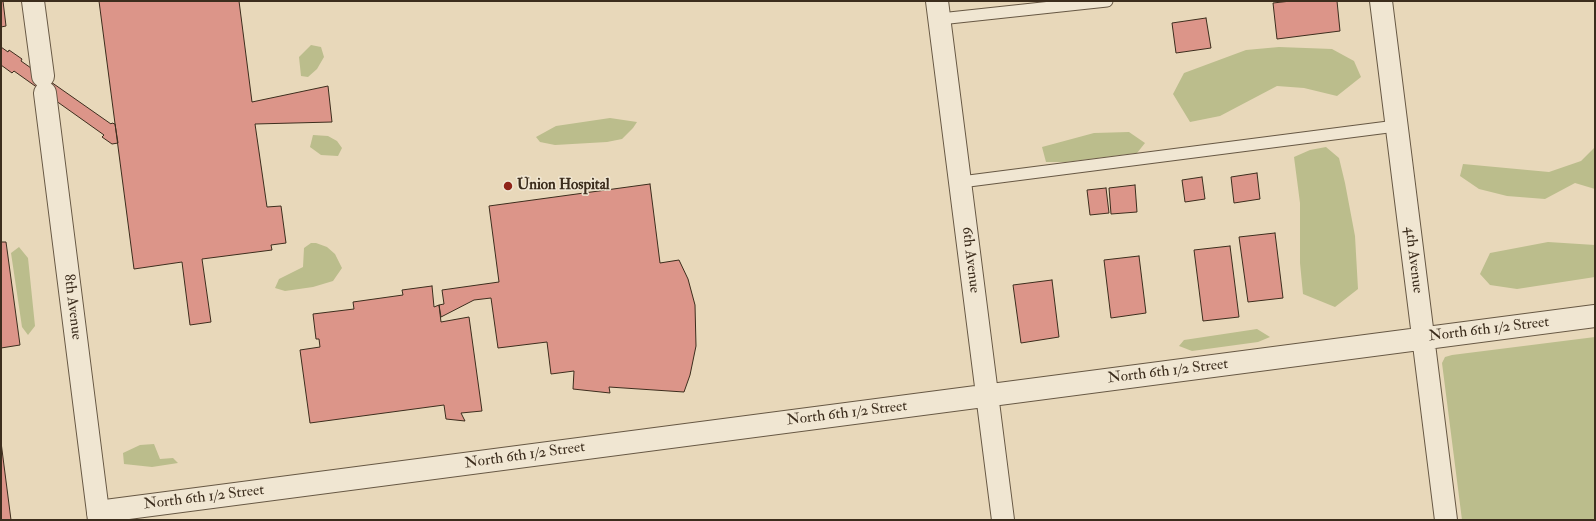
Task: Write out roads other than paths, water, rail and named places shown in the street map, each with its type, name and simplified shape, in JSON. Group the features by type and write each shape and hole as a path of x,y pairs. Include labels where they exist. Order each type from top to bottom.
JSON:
{"street":[{"name":"8th Avenue","path":"33,1 99,516"},
{"name":"4th Avenue","path":"1381,1 1446,520"},
{"name":"6th Avenue","path":"939,10 1003,520"},
{"name":"North 6th 1/2 Street","path":"99,516 988,395 1595,316"}],"lane":[{"path":"939,10 1107,1"},
{"path":"961,182 1396,126"}],"place":[{"name":"Union Hospital","path":"508,186"}]}
